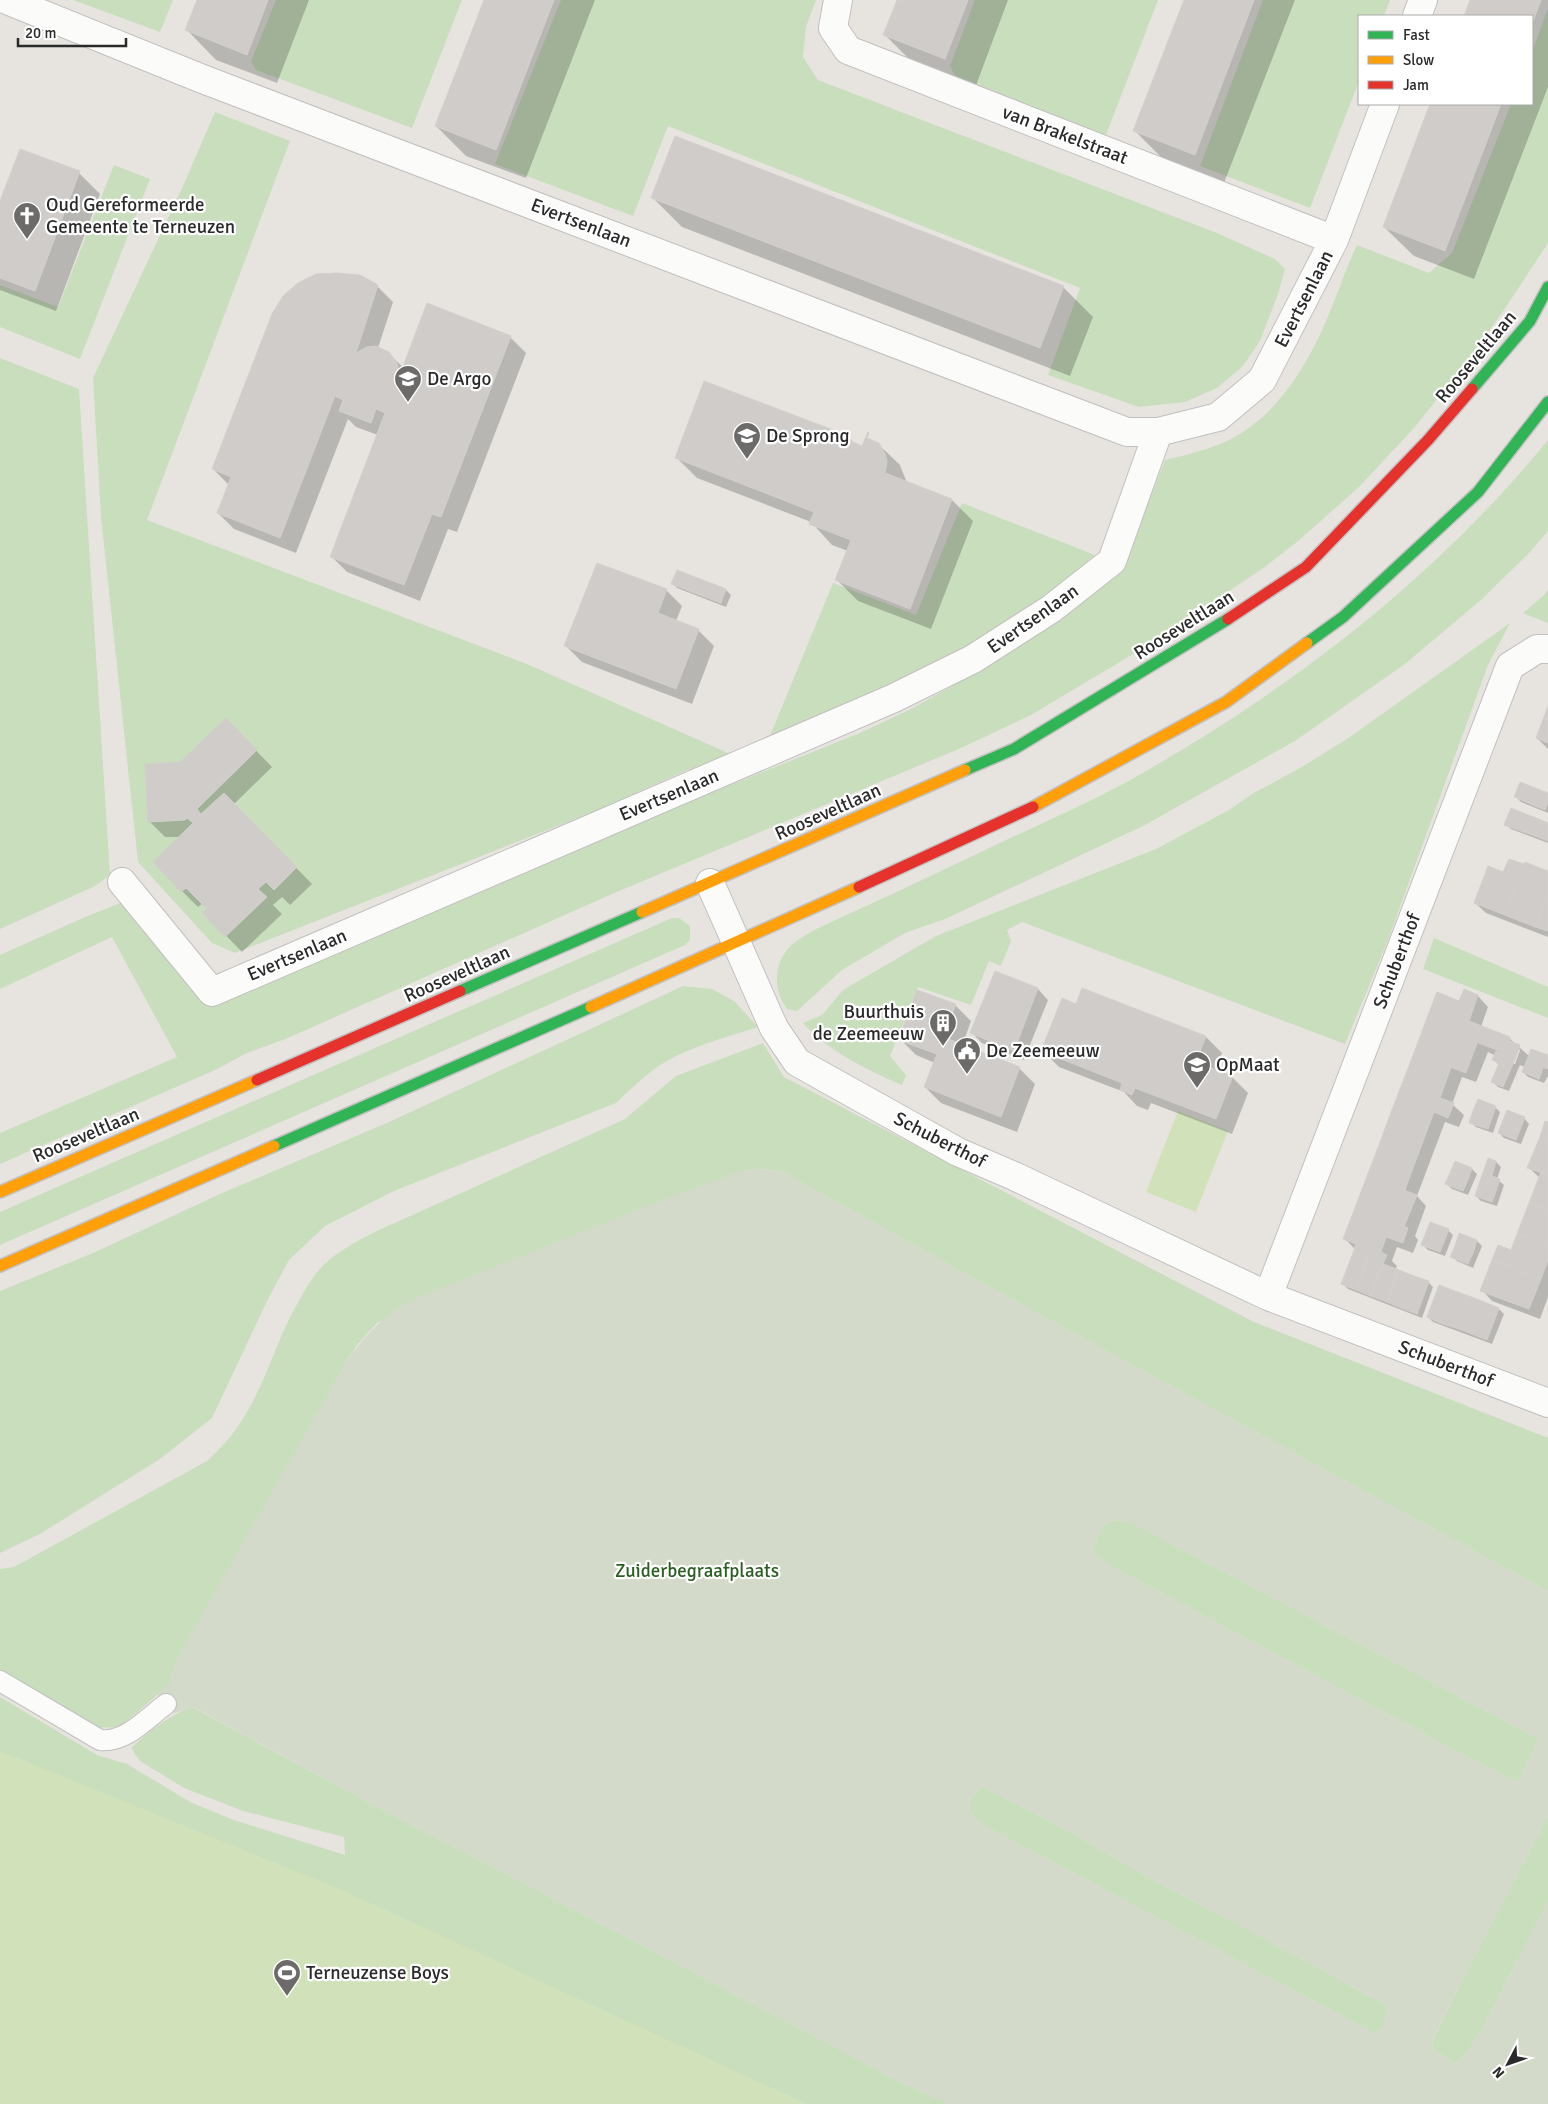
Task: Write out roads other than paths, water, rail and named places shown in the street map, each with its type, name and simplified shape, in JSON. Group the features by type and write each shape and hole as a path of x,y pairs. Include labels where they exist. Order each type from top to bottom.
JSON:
{"main road":[{"name":"Rooseveltlaan","path":"0,1192 1014,749 1197,639 1306,567 1428,440 1530,322 1548,286"},
{"path":"0,1266 737,943 1051,799 1226,702 1343,617 1478,492 1548,402"}],"street":[{"name":"Evertsenlaan","path":"7,0 209,81 1127,432 1158,432 1218,418 1262,380 1334,240 1385,105"},
{"name":"van Brakelstraat","path":"838,0 833,28 848,50 1334,240"},
{"path":"1417,15 1423,0"},
{"name":"Evertsenlaan","path":"122,882 212,992 894,698 973,659 1052,610 1112,560 1158,432"},
{"name":"Schuberthof","path":"1268,1296 1510,666 1537,649 1548,649"},
{"name":"Schuberthof","path":"710,883 774,1028 797,1062 958,1152 1014,1176 1268,1296 1545,1393"}],"lane":[{"path":"0,1681 100,1740 109,1741 126,1735 166,1704"}],"place":[{"name":"Oud Gereformeerde Gemeente te Terneuzen","path":"27,240"},
{"name":"De Argo","path":"408,403"},
{"name":"De Sprong","path":"747,460"},
{"name":"Buurthuis de Zeemeeuw","path":"943,1047"},
{"name":"De Zeemeeuw","path":"967,1075"},
{"name":"OpMaat","path":"1197,1089"},
{"name":"Terneuzense Boys","path":"287,1997"}],"park label":[{"name":"Zuiderbegraafplaats","path":"697,1571"}]}
